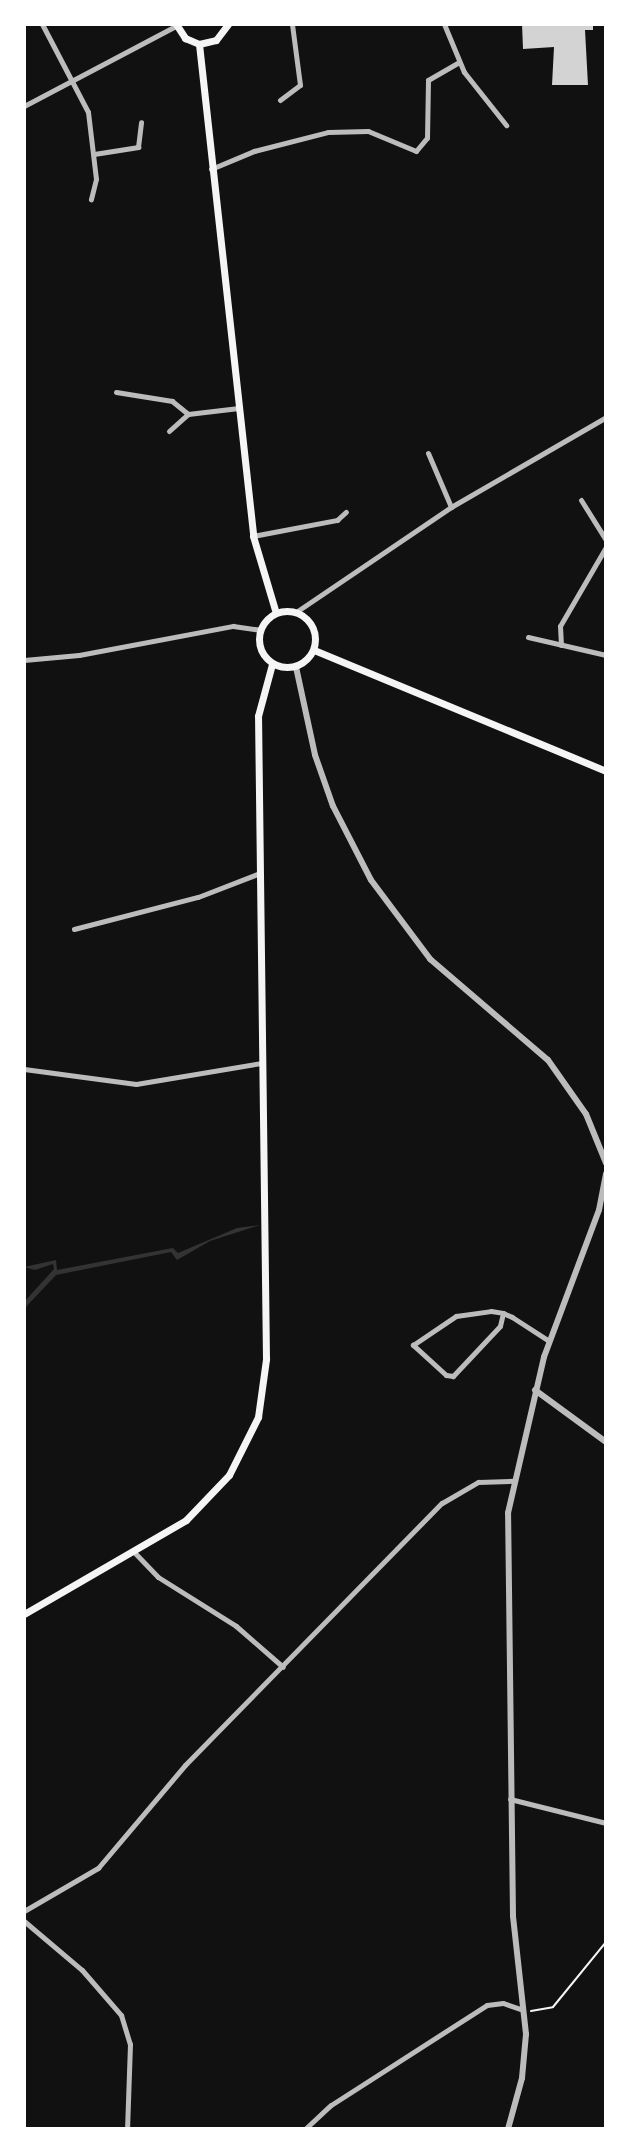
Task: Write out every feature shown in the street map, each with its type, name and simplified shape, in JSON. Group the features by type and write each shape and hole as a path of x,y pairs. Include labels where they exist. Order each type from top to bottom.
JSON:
{"main road":[{"path":"176,25 185,38 199,44 216,40 228,24"},
{"path":"199,44 253,536 276,613"},
{"path":"296,612 315,632 314,650 296,667 272,664 260,649 260,630 276,613 296,612"},
{"path":"314,650 606,771"},
{"path":"24,1614 186,1520 229,1475 247,1447 265,1385 258,716 272,664"}],"street":[{"path":"42,24 88,112 94,154 91,199"},
{"path":"280,100 300,85 292,24"},
{"path":"444,24 459,62 487,107 506,125"},
{"path":"24,106 176,25"},
{"path":"211,169 292,139 344,130 376,132 416,151 427,138 425,85 459,62"},
{"path":"94,154 138,147 141,122"},
{"path":"116,392 172,401 188,414"},
{"path":"169,431 188,414 239,408"},
{"path":"296,612 451,507 606,417"},
{"path":"428,453 451,507"},
{"path":"581,500 606,540"},
{"path":"253,536 337,520 346,512"},
{"path":"561,645 560,626 606,547"},
{"path":"24,660 79,655 233,626 260,630"},
{"path":"528,637 606,655"},
{"path":"296,667 315,755 333,806 371,880 430,959 548,1060 586,1114 606,1163"},
{"path":"74,929 198,897 261,872"},
{"path":"24,1069 136,1084 262,1063"},
{"path":"508,2129 522,2078 523,2010 510,1799 505,1557 513,1481 535,1390 549,1341 599,1210 606,1174"},
{"path":"503,1313 500,1326 453,1376 446,1375 413,1345 456,1316 503,1313 549,1341"},
{"path":"535,1390 606,1442"},
{"path":"24,1911 98,1868 155,1797 442,1503 478,1482 513,1481"},
{"path":"133,1551 158,1577 236,1626 283,1667"},
{"path":"510,1799 606,1823"},
{"path":"24,1921 82,1970 121,2015 130,2044 127,2129"},
{"path":"305,2129 331,2105 487,2005 503,2003 523,2010"}],"path":[{"path":"523,2010 553,2007 606,1942"}],"shaded area":[{"path":"260,1225 210,1241 177,1260 171,1252 56,1275 24,1309 24,1302 54,1269 53,1264 35,1270 24,1267 56,1260 57,1270 173,1248 178,1253 237,1228"}],"building":[{"path":"522,24 593,24 593,30 585,30 588,85 552,85 554,47 523,49"}]}
